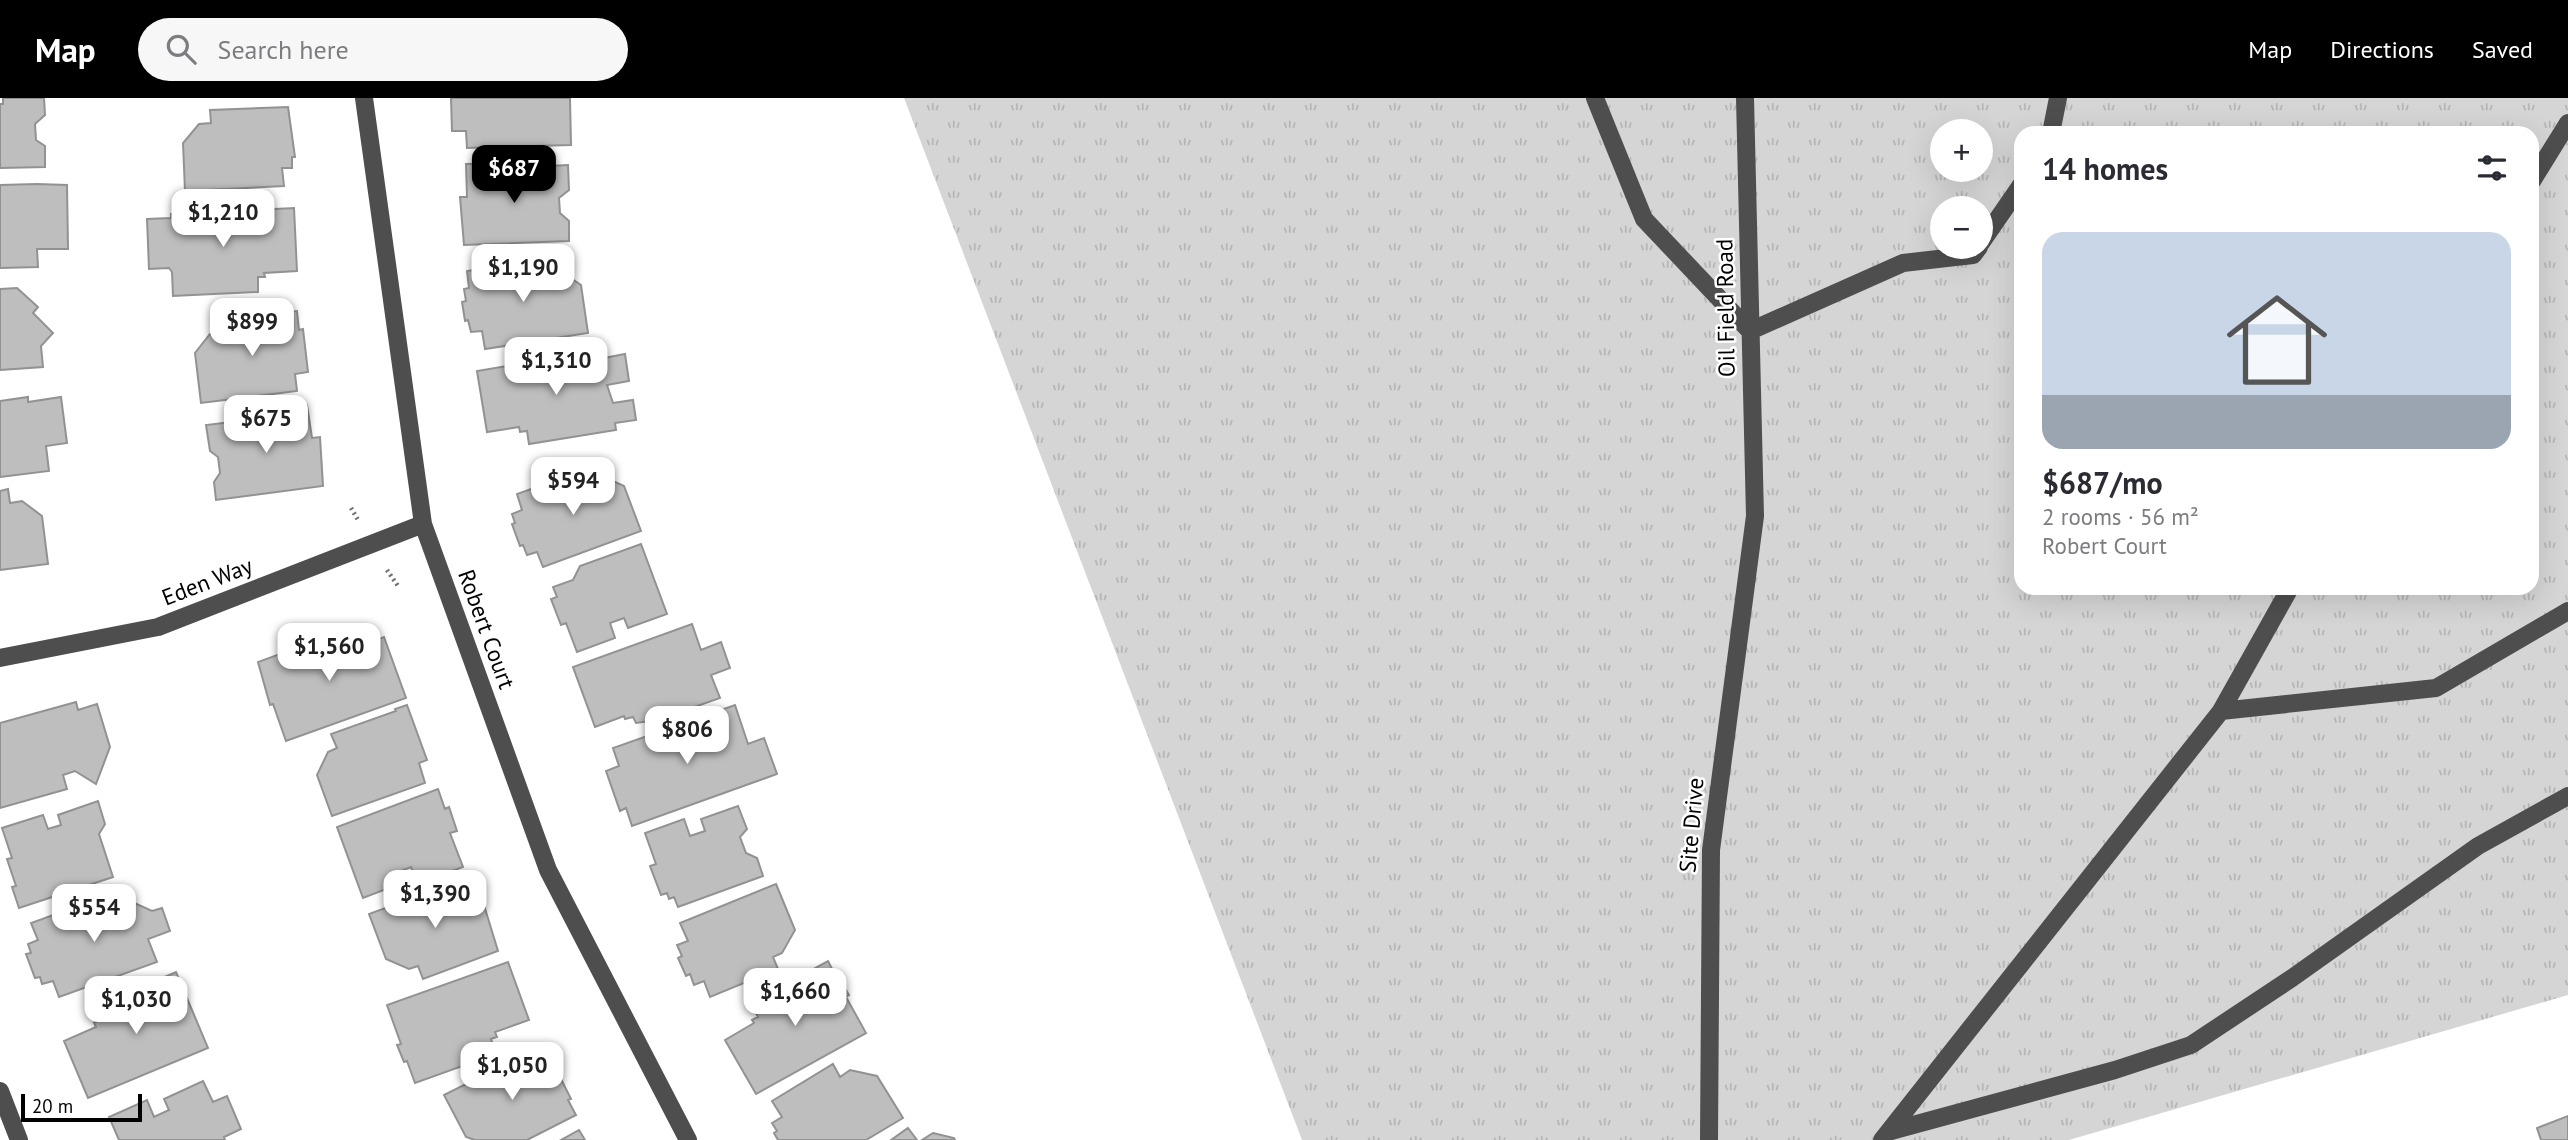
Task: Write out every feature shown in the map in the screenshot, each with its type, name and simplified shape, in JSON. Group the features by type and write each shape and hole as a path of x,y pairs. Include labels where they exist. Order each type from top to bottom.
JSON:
{"street":[{"name":"Robert Court","path":"364,98 423,524 548,870 688,1140"},
{"path":"1595,98 1644,219 1750,331 1903,262 1933,259"},
{"name":"Oil Field Road","path":"1745,98 1755,516"},
{"path":"2052,126 2058,98"},
{"path":"2539,170 2568,123"},
{"path":"1993,226 2014,194"},
{"name":"Site Drive","path":"1709,1140 1711,850 1755,516"},
{"name":"Eden Way","path":"0,658 158,627 423,524"},
{"path":"1886,1135 2221,711 2286,595"},
{"path":"2221,711 2436,688 2568,611"},
{"path":"1886,1135 2115,1070 2191,1045 2292,978 2478,846 2568,796"},
{"path":"0,1091 19,1140"}],"green space":[{"path":"904,98 2568,98 2568,995 2069,1140 1302,1140"}],"building":[{"path":"3,98 44,98 45,115 35,124 36,140 45,146 45,167 0,168 0,104 3,104"},
{"path":"451,98 570,98 571,145 467,148 466,131 452,131"},
{"path":"288,107 295,157 292,157 292,168 282,168 284,186 185,191 183,143 199,124 211,123 210,110"},
{"path":"512,163 513,179 528,178 528,167 568,165 569,190 559,198 560,213 569,221 569,241 464,245 460,197 467,197 466,164"},
{"path":"0,185 67,185 68,249 37,249 38,267 0,268"},
{"path":"294,208 297,271 264,273 265,277 258,277 258,292 173,296 172,272 169,268 149,269 147,219 171,218 171,214"},
{"path":"545,259 547,272 559,270 581,285 588,333 485,349 482,331 471,332 468,320 465,321 462,302 466,301 464,289 469,288 467,271"},
{"path":"17,288 38,307 33,313 53,333 41,346 43,367 0,370 0,289"},
{"path":"297,311 299,330 303,329 308,372 295,374 297,391 201,403 195,353 210,334 220,333 219,320"},
{"path":"603,350 604,358 625,354 629,381 607,385 613,403 633,400 636,420 615,423 616,430 529,444 527,431 520,432 519,427 487,432 477,371"},
{"path":"28,397 28,402 61,397 67,443 46,446 49,471 0,477 0,401"},
{"path":"307,405 312,438 320,437 323,486 216,500 214,482 220,473 218,457 210,451 206,425 247,420 249,431 261,429 259,412"},
{"path":"586,469 590,480 602,476 624,486 641,531 543,567 537,552 527,555 523,545 520,546 512,524 515,523 512,514 522,510 517,494"},
{"path":"8,489 10,503 22,501 42,516 48,564 0,570 0,491"},
{"path":"641,544 667,614 628,628 624,618 610,623 615,638 577,652 566,623 561,625 551,599 557,597 553,587 573,580 580,566"},
{"path":"692,624 701,650 721,642 730,668 711,675 720,698 658,720 636,723 633,717 625,719 624,716 595,727 573,667"},
{"path":"340,632 345,646 351,644 353,649 384,637 406,698 286,741 273,704 270,705 258,662"},
{"path":"76,702 78,710 97,704 110,747 96,784 75,771 63,775 67,789 0,808 0,723"},
{"path":"407,705 427,760 419,763 425,783 332,816 317,775 328,752 337,748 331,734"},
{"path":"735,705 748,744 764,738 777,774 632,826 626,808 620,811 606,771 619,766 613,748"},
{"path":"438,789 445,809 449,807 457,831 450,833 463,867 417,884 411,867 398,872 402,883 363,898 337,827"},
{"path":"98,801 105,824 99,834 113,877 19,908 12,887 16,886 7,859 12,858 2,828 43,815 48,829 61,825 58,815"},
{"path":"738,806 747,829 740,837 746,853 757,858 763,876 678,907 674,897 669,899 667,893 661,895 650,866 656,864 645,833 684,819 690,836 705,831 701,819"},
{"path":"461,880 467,896 476,892 480,903 483,902 498,951 423,979 418,966 409,969 386,959 369,914"},
{"path":"776,884 795,930 782,953 773,957 778,969 710,997 704,981 694,985 690,974 686,976 678,958 682,956 677,945 688,941 680,923"},
{"path":"121,897 152,911 162,908 170,931 148,939 157,962 59,997 53,981 42,984 40,977 35,978 26,954 31,953 28,944 38,940 31,923 100,898 104,910 116,906 114,900"},
{"path":"828,961 839,983 841,982 849,995 846,997 866,1033 756,1094 725,1040 754,1023 752,1020 758,1017 751,1003"},
{"path":"508,962 529,1020 495,1032 497,1037 491,1039 496,1054 415,1083 407,1061 404,1062 397,1045 401,1044 387,1005"},
{"path":"176,972 208,1048 88,1098 64,1041 96,1027 94,1023 99,1020 94,1007"},
{"path":"532,1051 539,1065 551,1059 576,1115 527,1140 475,1140 466,1137 444,1095"},
{"path":"833,1064 840,1077 850,1070 877,1076 903,1118 866,1140 778,1140 772,1123 782,1117 772,1101"},
{"path":"203,1081 213,1102 227,1096 241,1129 224,1137 225,1140 119,1140 109,1117 147,1100 154,1117 169,1110 164,1099"},
{"path":"2568,1116 2568,1140 2541,1140 2537,1128"},
{"path":"908,1128 917,1140 891,1140"},
{"path":"579,1130 585,1140 561,1140"},
{"path":"933,1133 954,1138 955,1140 922,1140"}]}
